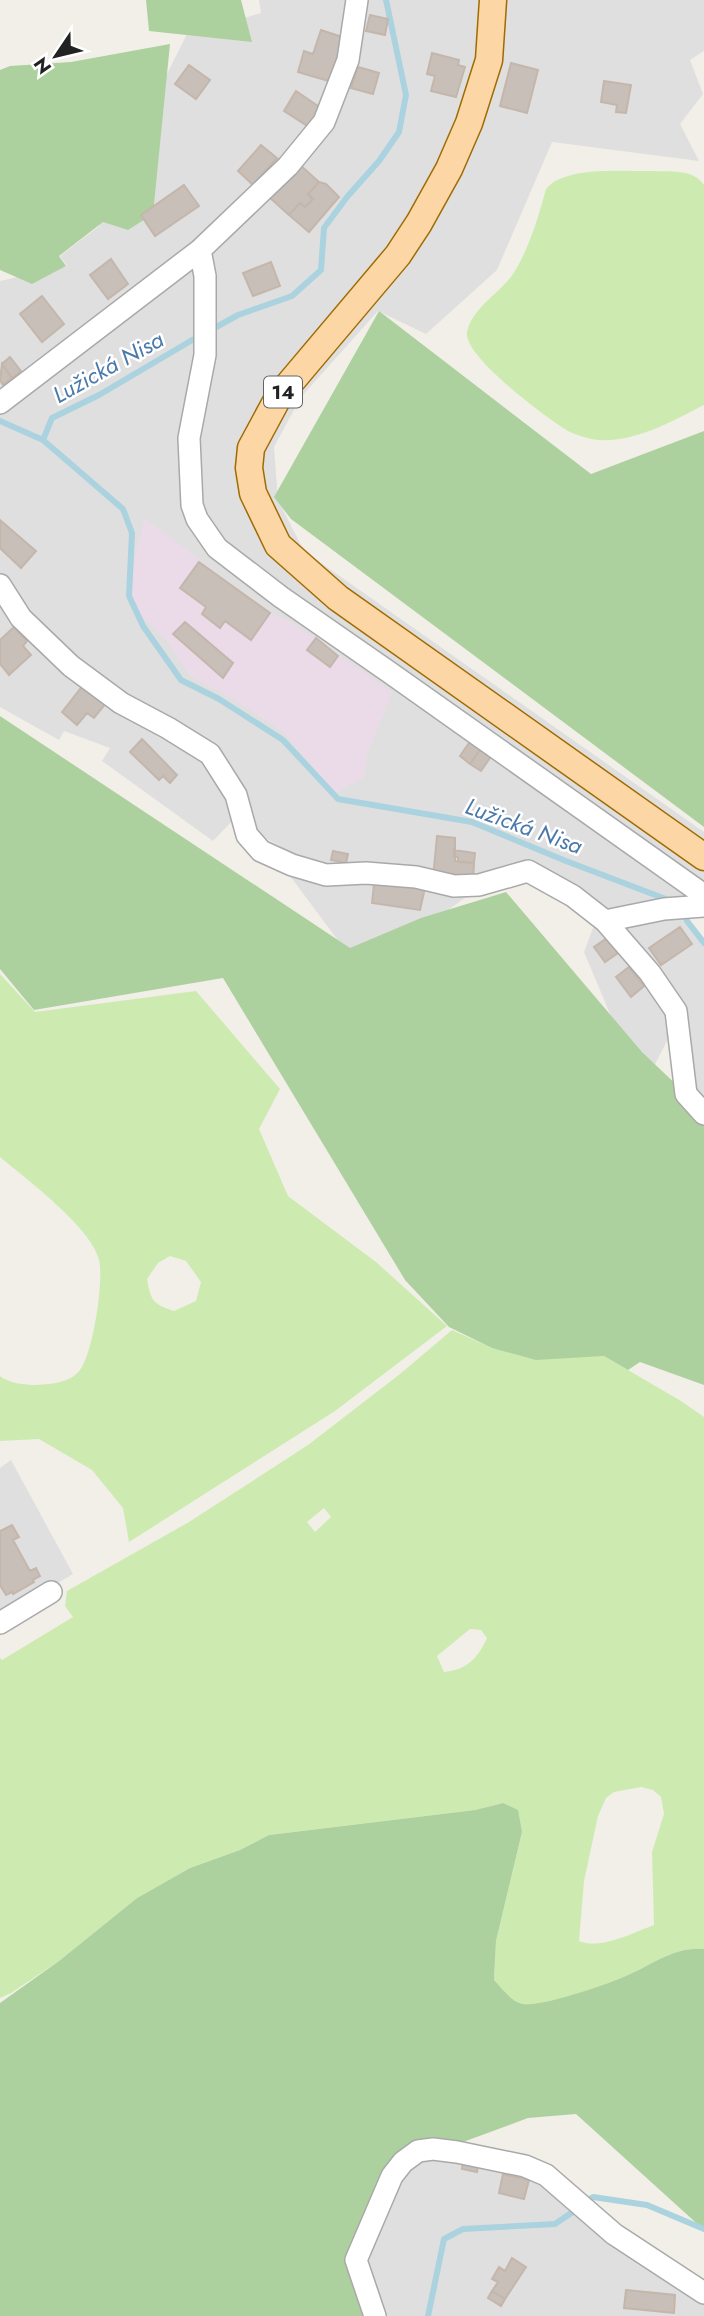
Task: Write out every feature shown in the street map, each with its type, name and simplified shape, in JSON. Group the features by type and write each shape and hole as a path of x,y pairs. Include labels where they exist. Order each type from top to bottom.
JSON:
{"main road":[{"name":"14","path":"493,0 489,60 469,124 449,169 398,255 279,396 251,448 249,468 253,494 278,545 338,598 704,857"}],"street":[{"path":"0,403 200,250 288,166 324,122 348,60 357,0"},
{"path":"200,250 205,276 205,355 189,438 190,465 195,512 217,548 281,597 704,895"},
{"path":"0,585 21,618 71,666 121,703 210,754 236,794 247,835 261,851 326,876 366,873 416,877 454,886 480,885 528,870 573,896 605,921 650,973 676,1012 686,1094 704,1114"},
{"path":"605,921 664,909 704,906"},
{"path":"0,1623 51,1592"},
{"path":"375,2316 356,2260 392,2176 403,2161 418,2151 433,2149 524,2166 546,2175 614,2234 704,2293"}],"shaded area":[{"path":"259,0 704,0 704,51 690,60 703,94 680,124 699,161 552,142 497,270 426,334 378,311 301,397 274,447 278,500 304,551 704,832 704,908 690,911 688,921 704,942 704,1106 692,1094 672,1031 642,1090 584,952 596,920 531,880 476,890 353,978 340,943 281,864 283,848 233,820 213,841 102,761 110,748 64,731 59,740 0,707 0,281 67,266 60,256 98,227 150,154 153,102 187,34 261,13"},
{"path":"144,518 270,613 291,622 392,692 367,755 364,777 335,793 283,732 232,698 190,676 168,642 142,616 128,595"},
{"path":"11,1460 73,1574 0,1617 0,1468"},
{"path":"431,2147 542,2167 625,2236 704,2286 704,2316 379,2316 364,2257 395,2176"}],"green space":[{"path":"146,0 241,0 252,42 149,31"},
{"path":"170,44 153,214 128,230 103,222 59,256 66,266 32,284 0,270 0,70 10,66 71,62"},
{"path":"597,171 676,172 694,176 704,185 704,405 666,424 625,438 598,440 568,431 508,386 478,356 469,343 467,332 470,323 519,264 546,189 555,181"},
{"path":"379,311 591,474 704,431 704,827 291,519 274,497"},
{"path":"0,716 350,948 421,918 506,892 642,1052 704,1111 704,1385 640,1362 628,1370 604,1356 536,1360 492,1348 449,1327 405,1280 223,978 34,1010 0,969"},
{"path":"0,974 35,1012 196,991 280,1089 259,1129 288,1196 376,1262 447,1326 335,1411 129,1542 123,1508 92,1470 39,1439 0,1441 0,1376 17,1383 42,1385 66,1380 80,1370 93,1333 99,1300 100,1270 94,1247 84,1233 56,1204 0,1157","holes":["170,1256 186,1261 201,1282 196,1301 174,1311 161,1306 154,1301 147,1279 158,1263"]},
{"path":"452,1330 492,1348 574,1357 604,1356 704,1417 704,1949 674,1953 619,1979 560,1999 523,2004 510,1998 494,1980 496,1941 522,1832 503,1803 475,1810 269,1835 240,1850 190,1868 137,1898 59,1961 0,1998 0,1658 2,1660 73,1617 65,1606 67,1591 189,1522 308,1445","holes":["324,1508 331,1517 315,1532 307,1522","470,1629 481,1630 487,1638 476,1657 459,1669 444,1672 437,1656","641,1787 653,1790 661,1797 664,1814 652,1852 654,1925 607,1942 588,1943 579,1941 584,1881 598,1816 606,1798 614,1792"]},
{"path":"503,1803 518,1810 522,1832 496,1941 494,1980 515,2001 532,2004 559,1999 619,1979 674,1953 704,1949 704,2230 576,2114 528,2118 387,2170 344,2259 364,2316 0,2316 0,2003 59,1961 137,1898 190,1868 240,1850 269,1835 475,1810"}],"building":[{"path":"370,15 388,19 385,35 366,31"},
{"path":"321,30 345,38 332,82 298,72 304,51 313,54"},
{"path":"432,53 459,60 458,65 465,67 456,97 431,91 435,76 427,74"},
{"path":"511,63 538,70 527,113 500,106"},
{"path":"189,65 210,80 196,99 175,84"},
{"path":"358,67 379,73 373,94 351,88"},
{"path":"604,81 631,85 626,113 616,112 617,105 601,102"},
{"path":"296,91 321,108 309,127 284,111"},
{"path":"261,145 277,158 253,185 238,171"},
{"path":"299,164 319,182 308,194 313,199 305,207 300,203 289,215 269,197"},
{"path":"319,182 326,184 339,197 309,232 289,215 300,203 305,207 312,200 308,194"},
{"path":"184,185 199,206 155,236 141,215"},
{"path":"111,259 128,284 108,299 90,275"},
{"path":"271,262 280,286 253,296 243,273"},
{"path":"42,296 64,324 42,342 20,314"},
{"path":"10,357 21,371 12,378 2,364"},
{"path":"2,364 12,378 3,385 0,380"},
{"path":"0,520 36,551 21,568 0,548"},
{"path":"199,562 270,613 251,640 225,621 220,628 202,614 206,607 180,588"},
{"path":"185,622 233,663 223,678 173,634"},
{"path":"14,627 27,641 23,646 31,655 9,675 0,664 0,640"},
{"path":"316,638 338,656 330,667 307,650"},
{"path":"84,684 107,702 94,718 87,713 77,725 62,712"},
{"path":"142,739 177,775 170,783 163,776 159,780 130,752"},
{"path":"471,740 482,747 470,764 460,756"},
{"path":"482,747 492,755 481,771 470,764"},
{"path":"437,836 455,838 455,861 474,863 473,882 433,878"},
{"path":"454,850 475,853 474,863 458,862 458,857 454,857"},
{"path":"333,851 348,854 346,863 331,860"},
{"path":"375,876 426,883 420,910 372,903"},
{"path":"680,927 692,944 661,965 649,948"},
{"path":"607,938 618,953 605,962 594,947"},
{"path":"629,967 644,986 631,997 616,977"},
{"path":"12,1525 19,1537 13,1540 30,1571 36,1568 40,1576 13,1594 12,1592 6,1595 0,1585 0,1531"},
{"path":"463,2160 479,2162 477,2172 462,2169"},
{"path":"503,2174 529,2180 524,2199 499,2193"},
{"path":"512,2258 526,2267 505,2299 492,2291 498,2282 492,2279 499,2267 505,2271"},
{"path":"626,2290 675,2295 674,2313 624,2308"},
{"path":"492,2291 505,2299 501,2306 488,2298"}],"waterway":[{"name":"Lužická Nisa","path":"209,331 238,315 292,296 321,270 324,228 399,132 406,95 386,0"},
{"name":"Lužická Nisa","path":"199,336 99,395 52,418 43,440 123,509 132,533 129,596 143,626 181,680 219,699 283,740 338,799 472,822 671,901"},
{"path":"0,421 43,440"},
{"name":"Lužická Nisa","path":"685,911 687,921 704,943"},
{"path":"585,2202 593,2197 647,2205 704,2229"},
{"path":"428,2316 444,2239 463,2229 555,2224 577,2209"}]}
